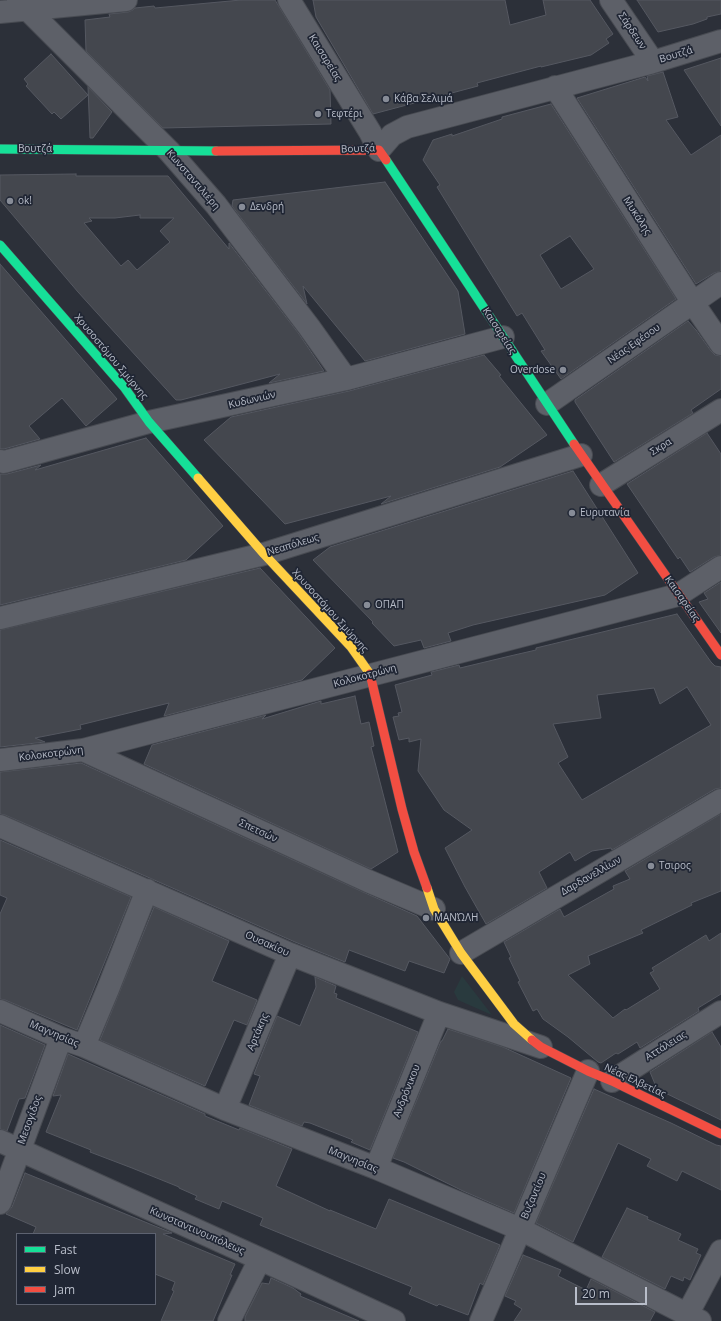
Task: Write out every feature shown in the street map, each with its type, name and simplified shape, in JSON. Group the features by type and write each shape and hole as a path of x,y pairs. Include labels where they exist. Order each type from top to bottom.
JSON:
{"street":[{"path":"0,12 23,5 126,0"},
{"name":"Καισαρείας","path":"289,0 370,132 379,150 601,485 721,656"},
{"name":"Σάρδεων","path":"611,0 653,62"},
{"name":"Κωνσταντιλιέρη","path":"23,5 169,151 216,205 309,327 346,379"},
{"name":"Βουτζά","path":"0,149 169,151 379,150 392,135 407,127 653,62 721,41"},
{"name":"Μυκάλης","path":"555,87 693,303 721,344"},
{"name":"Χρυσοστόμου Σμύρνης","path":"0,245 124,387 149,422 264,554 351,647 370,674 402,809 414,852 434,909 461,953 491,996 514,1024 541,1047"},
{"name":"Νέας Εφέσου","path":"547,404 721,283"},
{"name":"Κυδωνιών","path":"0,461 4,462 149,422 346,379 503,337"},
{"name":"Σκρα","path":"601,485 721,410"},
{"name":"Νεαπόλεως","path":"0,618 264,554 581,455"},
{"name":"Κολοκοτρώνη","path":"0,760 83,750 678,595 721,567"},
{"name":"Σπετσών","path":"83,750 361,878 434,909"},
{"name":"Δαρδανελλίων","path":"461,953 721,800"},
{"name":"Ουσακίου","path":"0,826 290,954 439,1013 541,1047"},
{"path":"84,1046 147,890"},
{"name":"Αρτάκης","path":"225,1109 290,954"},
{"name":"Μαγνησίας","path":"0,1011 61,1038 84,1046 225,1109 376,1168 520,1229 694,1318"},
{"name":"Αττάλειας","path":"612,1081 721,1012"},
{"name":"Ανδρόνικου","path":"376,1168 439,1013"},
{"name":"Μεσογίδος","path":"0,1203 61,1038"},
{"name":"Νέας Ελβετίας","path":"541,1047 721,1134"},
{"name":"Βυζαντίου","path":"480,1321 588,1071"},
{"name":"Κωνσταντινουπόλεως","path":"0,1142 394,1321"},
{"path":"694,1318 721,1251"},
{"path":"229,1321 260,1259"}],"shaded area":[{"path":"462,976 492,1015 458,1000 454,992"}],"building":[{"path":"241,0 275,0 330,90 331,124 163,128 86,51 85,20 110,17 109,14 128,12 135,8 154,6 155,8"},
{"path":"313,0 505,0 510,25 546,15 543,0 590,0 613,34 606,39 609,43 591,55 541,66 477,83 478,86 373,114 316,17"},
{"path":"637,0 721,0 721,14 707,17 707,19 693,24 658,32"},
{"path":"51,54 88,95 61,119 54,112 52,114 26,86 28,84 24,79"},
{"path":"721,58 721,126 684,70"},
{"path":"663,72 678,117 666,120 691,155 721,135 721,271 714,273 696,284 577,98 645,77 648,81 647,76"},
{"path":"88,87 112,112 93,138 90,138"},
{"path":"551,104 676,299 561,379 541,351 545,350 522,313 517,316 437,187 440,185 423,160 433,140 452,134 452,136 502,119 502,117","holes":["570,236 594,269 561,289 540,255"]},
{"path":"76,174 76,176 168,176 229,249 229,243 299,334 324,371 269,383 280,374 181,400 176,400 78,292 0,200 0,175","holes":["140,215 140,218 174,218 160,231 170,242 137,270 128,260 121,266 84,223 92,221 89,218 115,218"]},
{"path":"385,182 458,291 465,334 365,361 303,286 307,304 232,206 233,200"},
{"path":"0,264 117,399 86,426 62,398 29,426 40,439 4,449 0,449"},
{"path":"688,321 711,351 715,355 721,356 721,389 691,410 693,413 614,462 575,400"},
{"path":"484,355 501,375 499,376 547,435 500,467 381,504 391,496 285,524 204,440 231,417 349,391"},
{"path":"707,433 721,454 721,555 714,557 690,572 680,557 678,559 627,484"},
{"path":"146,438 223,526 186,560 0,605 0,474 7,474 41,465 35,470"},
{"path":"573,471 638,573 605,595 473,625 448,633 451,641 424,648 421,640 394,646 313,560 330,547"},
{"path":"260,568 335,648 302,680 164,716 169,703 80,725 81,729 35,738 45,742 0,747 0,630"},
{"path":"721,582 721,633 699,602 708,599 704,593"},
{"path":"677,614 711,662 715,666 721,667 721,788 715,789 612,850 611,848 592,851 575,861 570,852 539,872 547,888 486,924 445,848 472,830 444,810 418,771 421,739 409,742 409,738 399,740 393,717 399,716 398,713 402,712 395,685 432,675 431,672 459,665 460,668 536,650 536,648","holes":["687,687 711,725 582,800 558,763 568,757 553,724 601,718 597,695 654,688 660,704"]},
{"path":"355,696 361,724 369,722 374,746 371,747 398,852 371,869 144,764 152,745 266,715 262,719 321,701 321,704"},
{"path":"81,763 417,916 450,959 444,973 409,961 405,971 349,950 345,962 295,942 0,814 0,772"},
{"path":"721,814 721,891 691,903 692,905 641,930 643,933 588,956 590,964 568,975 613,1018 625,1009 626,1010 660,989 650,973 654,971 652,968 706,935 709,941 721,933 721,994 698,1008 699,1011 640,1048 637,1042 601,1063 598,1062 568,1037 543,1019 537,1009 533,1011 518,982 520,981 509,958 511,957 504,942 560,909 564,917 614,889 613,886 630,879 625,871"},
{"path":"0,840 131,897 77,1030 0,999 0,914 7,898 0,895"},
{"path":"154,907 229,941 212,981 257,1000 247,1025 234,1020 205,1086 100,1040"},
{"path":"315,977 336,986 334,993 337,994 336,998 418,1032 370,1150 351,1142 353,1140 310,1123 304,1122 302,1126 249,1105 260,1076 254,1074 277,1016 300,1026 316,987"},
{"path":"0,1025 45,1045 25,1098 19,1099 7,1131 0,1129"},
{"path":"448,1029 503,1047 571,1078 514,1213 393,1158 441,1041"},
{"path":"712,1032 721,1047 721,1120 657,1089 650,1072"},
{"path":"68,1054 205,1114 205,1116 292,1149 276,1186 330,1211 376,1229 389,1199 500,1245 483,1285 480,1283 468,1315 439,1304 437,1306 409,1294 412,1287 260,1225 263,1218 222,1201 219,1209 195,1199 197,1196 179,1187 90,1152 91,1150 46,1132 61,1095 53,1096"},
{"path":"594,1089 721,1146 721,1190 682,1171 677,1181 647,1166 651,1159 618,1143 573,1242 536,1223"},
{"path":"25,1173 172,1233 163,1234 235,1264 213,1321 161,1321 174,1291 172,1290 175,1282 156,1274 156,1233 33,1233 36,1227 6,1214 12,1207"},
{"path":"627,1208 648,1217 647,1219 681,1234 678,1240 698,1249 696,1253 701,1255 690,1280 684,1277 683,1281 671,1276 665,1289 602,1257"},
{"path":"523,1255 561,1270 558,1276 586,1290 591,1279 655,1312 650,1321 514,1321 522,1309 514,1304 516,1301 505,1296"},
{"path":"271,1278 293,1288 301,1294 300,1296 359,1321 245,1321 245,1317 262,1283 269,1284"}],"traffic: fast":[{"path":"0,149 216,151"},
{"path":"386,160 574,444"},
{"path":"0,245 124,387 149,422 198,478"}],"traffic: slow":[{"path":"198,478 264,554 351,647 370,674"},
{"path":"427,888 434,909 461,953 514,1024 532,1040"}],"traffic: jam":[{"path":"216,151 379,150 386,160"},
{"path":"574,444 721,655"},
{"path":"370,674 402,809 414,852 427,888"},
{"path":"532,1040 541,1047 588,1071 612,1081 721,1134"}],"place":[{"name":"Κάβα Σελιμά","path":"386,99"},
{"name":"Τεφτέρι","path":"318,114"},
{"name":"ok!","path":"10,201"},
{"name":"Δενδρή","path":"242,207"},
{"name":"Overdose","path":"563,370"},
{"name":"Ευρυτανία","path":"572,513"},
{"name":"ΟΠΑΠ","path":"367,605"},
{"name":"Τσιρος","path":"651,866"},
{"name":"ΜΑΝΏΛΗ","path":"426,918"}]}
